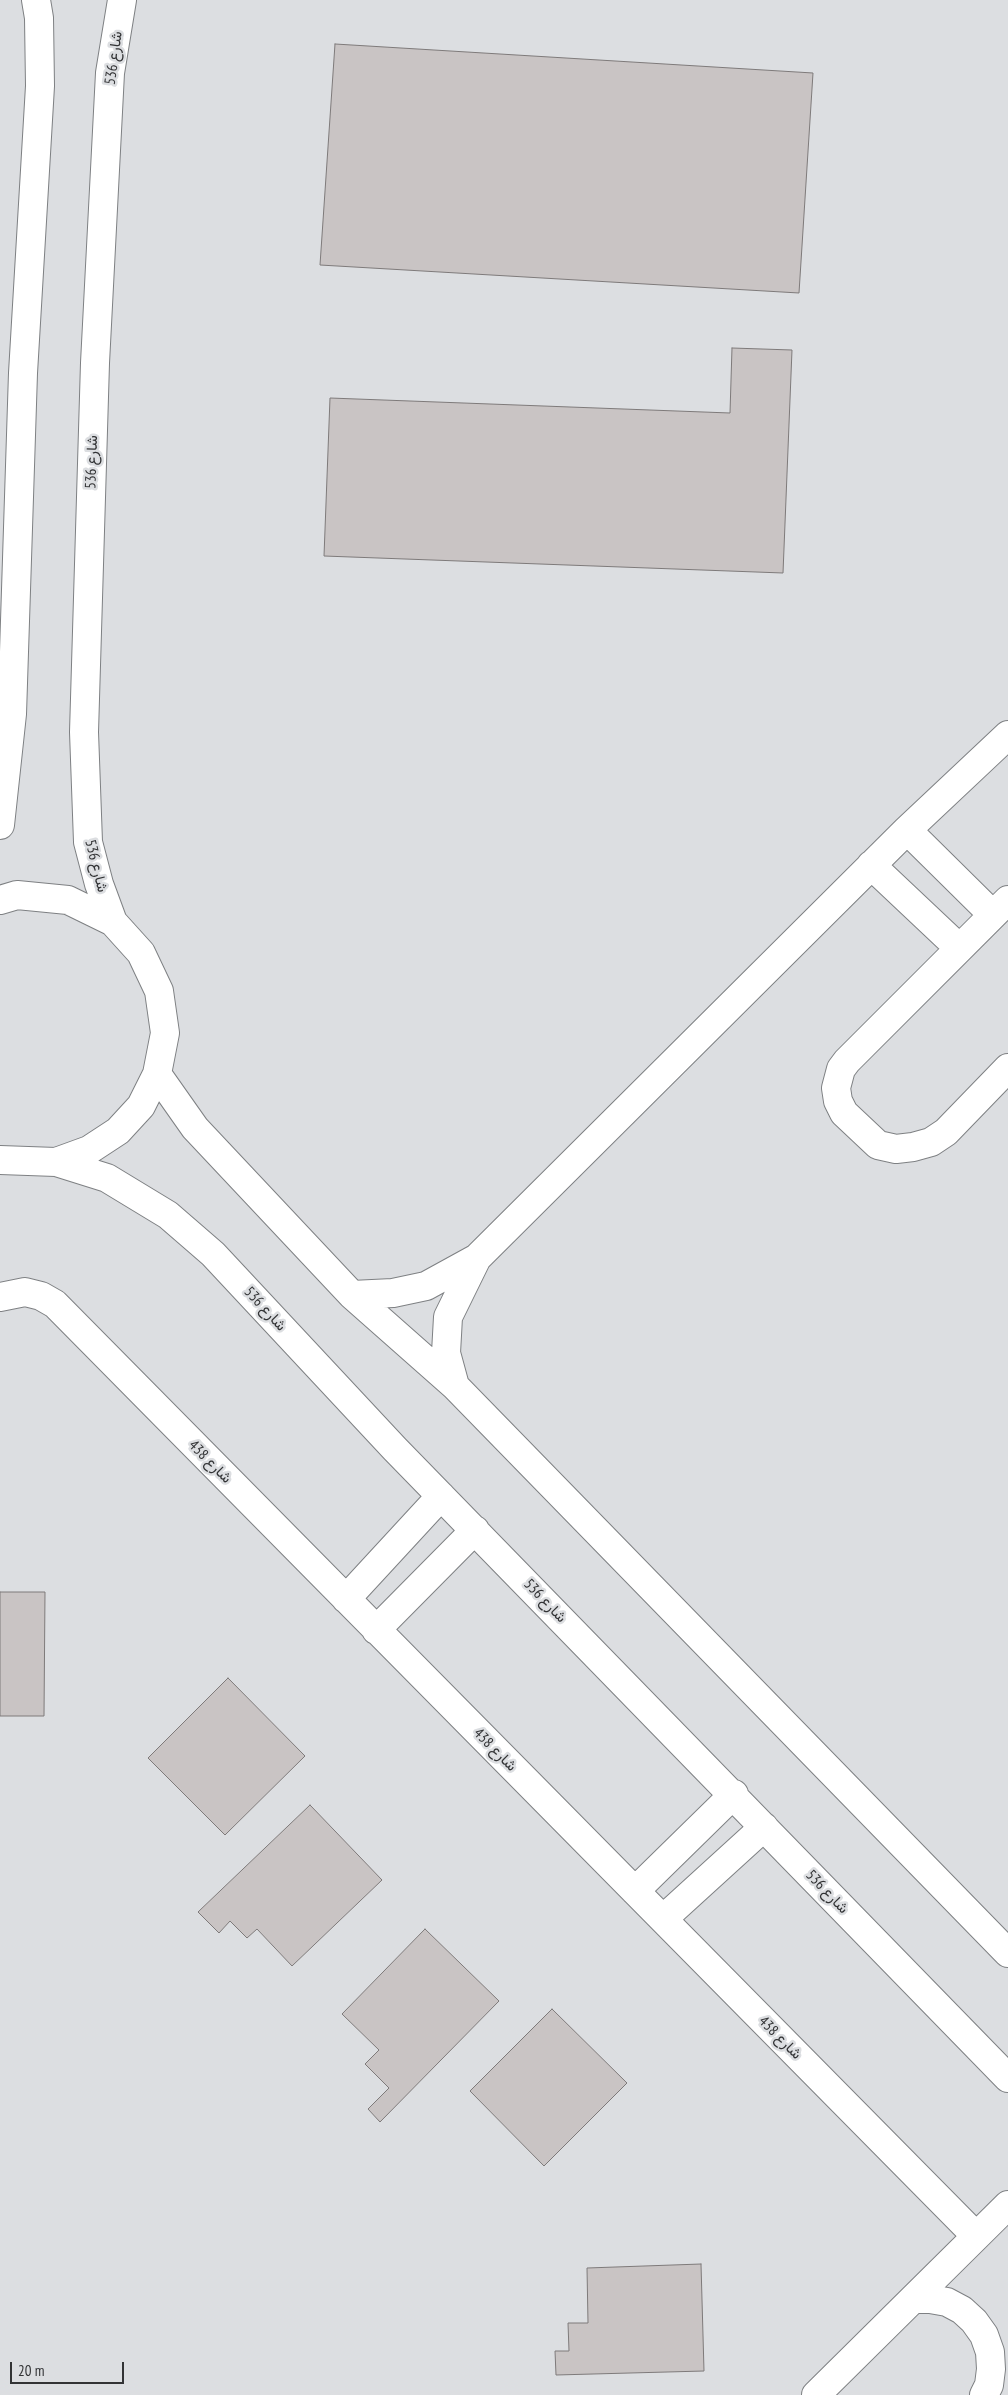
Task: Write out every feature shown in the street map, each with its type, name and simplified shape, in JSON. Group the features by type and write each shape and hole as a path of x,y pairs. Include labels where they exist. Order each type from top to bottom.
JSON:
{"street":[{"path":"0,826 12,714 9,469 11,377 40,86 39,18 36,0"},
{"name":"شارع 536","path":"113,922 99,884 88,842 84,732 95,364 110,73 122,0"},
{"path":"352,1294 393,1293 426,1286 477,1258 871,865 1008,736"},
{"path":"907,830 1001,907 846,1061 837,1078 838,1101 844,1113 878,1145 896,1149 914,1147 931,1142 946,1132 1008,1068"},
{"path":"871,865 959,948"},
{"path":"0,900 17,895 68,900 113,922 141,953 159,991 165,1033 157,1074 141,1106 118,1132 89,1150 56,1162 0,1160"},
{"path":"157,1074 195,1128 352,1294 455,1386 1008,1953"},
{"name":"شارع 536","path":"56,1162 107,1178 168,1215 213,1254 441,1496 734,1794 1008,2078"},
{"path":"455,1386 446,1353 448,1317 477,1258"},
{"name":"شارع 438","path":"0,1296 25,1292 41,1296 55,1304 976,2236"},
{"path":"346,1599 441,1496"},
{"path":"376,1630 475,1530"},
{"path":"635,1891 734,1794"},
{"path":"663,1919 764,1827"},
{"path":"816,2395 1008,2205"},
{"path":"913,2299 947,2302 962,2310 974,2321 984,2336 990,2352 991,2369 986,2395"},
{"path":"986,2395 1008,2376"}],"building":[{"path":"335,44 813,73 799,293 320,265"},
{"path":"732,348 792,350 783,573 324,556 330,398 730,413"},
{"path":"0,1592 45,1592 44,1716 0,1716"},
{"path":"228,1678 305,1756 225,1835 148,1758"},
{"path":"310,1805 382,1880 292,1966 257,1929 247,1938 230,1921 219,1933 198,1912"},
{"path":"425,1929 499,2001 380,2122 368,2109 389,2088 365,2064 379,2050 342,2014"},
{"path":"552,2009 627,2083 544,2166 470,2091"},
{"path":"701,2264 704,2371 556,2375 555,2351 569,2351 568,2323 588,2323 587,2268"}]}
